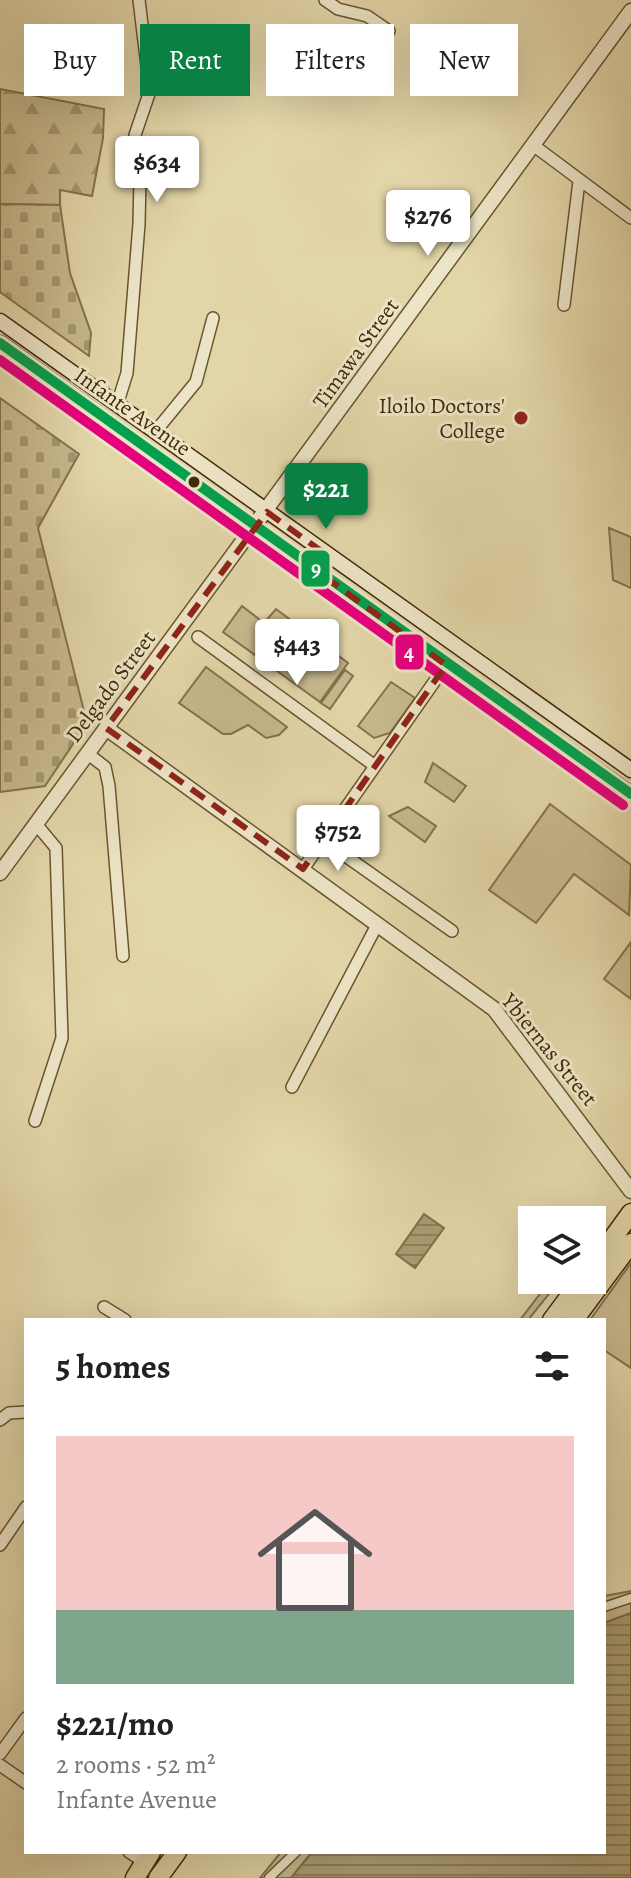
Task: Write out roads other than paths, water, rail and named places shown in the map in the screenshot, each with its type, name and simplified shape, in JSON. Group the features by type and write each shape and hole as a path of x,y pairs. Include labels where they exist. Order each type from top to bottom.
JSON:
{"highway":[{"path":"606,1248 631,1213"},
{"path":"575,1318 631,1243"},
{"path":"554,1318 572,1294"},
{"path":"158,1878 176,1854"}],"street":[{"path":"117,405 127,373 139,224 140,178 135,135 150,91 139,0"},
{"path":"325,0 338,9 367,16 379,24"},
{"name":"Timawa Street","path":"256,527 631,11"},
{"path":"533,145 631,218"},
{"path":"564,305 579,181"},
{"path":"155,432 196,382 213,318"},
{"name":"Infante Avenue","path":"0,321 631,770"},
{"name":"Infante Avenue","path":"0,343 446,665 631,794"},
{"name":"Delgado Street","path":"0,873 256,527"},
{"path":"317,571 328,556"},
{"path":"198,637 375,766"},
{"path":"303,869 446,665"},
{"name":"Ybiernas Street","path":"106,728 494,1009 631,1191"},
{"path":"87,753 105,767 109,786 123,956"},
{"path":"35,1121 62,1038 56,848 36,824"},
{"path":"323,840 452,931"},
{"path":"292,1087 377,925"},
{"path":"104,1307 122,1318"},
{"path":"0,1420 9,1413 24,1412"},
{"path":"0,1545 24,1510"},
{"path":"606,1606 631,1598"},
{"path":"0,1754 24,1721"},
{"path":"0,1765 24,1782"},
{"path":"269,1878 294,1854"}],"place":[{"name":"Iloilo Doctors' College","path":"521,418"}]}
